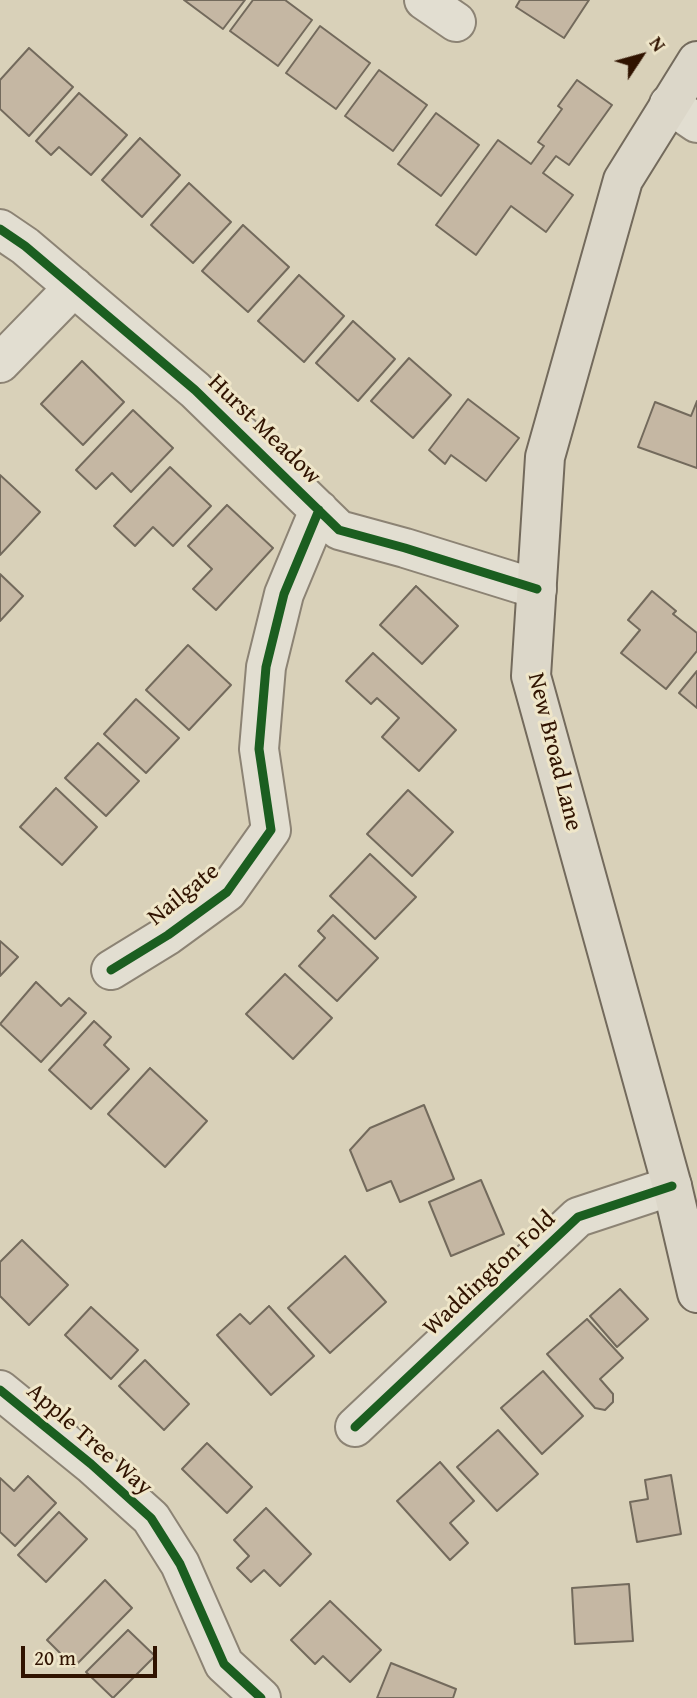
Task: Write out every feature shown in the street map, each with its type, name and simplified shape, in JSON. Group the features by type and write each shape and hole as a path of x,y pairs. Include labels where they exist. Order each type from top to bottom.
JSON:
{"main road":[{"name":"New Broad Lane","path":"697,61 683,114 623,180 545,457 531,676 672,1185 697,1293"}],"street":[{"path":"424,0 456,22"},
{"name":"Hurst Meadow","path":"0,229 25,246 195,390 339,530 537,589"},
{"path":"0,363 74,287"},
{"name":"Nailgate","path":"111,970 227,892 271,830 260,749 266,667 284,594 319,510"},
{"name":"Waddington Fold","path":"355,1427 579,1217 672,1185"},
{"name":"Apple Tree Way","path":"0,1390 91,1464 150,1518 180,1564 224,1664 261,1698"}],"building":[{"path":"184,0 245,0 223,29"},
{"path":"253,0 285,0 312,20 278,66 230,31"},
{"path":"520,0 589,0 564,38 516,7"},
{"path":"320,26 370,63 336,109 286,73"},
{"path":"29,48 73,87 29,136 0,109 0,80"},
{"path":"379,70 427,105 393,151 345,116"},
{"path":"577,80 612,105 569,165 556,156 543,173 573,195 546,232 511,206 476,255 436,225 498,140 531,164 544,146 538,142 562,109 558,106"},
{"path":"79,93 127,135 91,175 59,147 51,155 36,141"},
{"path":"436,113 479,145 441,196 398,164"},
{"path":"140,138 180,175 142,217 102,180"},
{"path":"189,183 231,222 193,263 151,225"},
{"path":"243,225 289,267 248,312 202,271"},
{"path":"299,275 344,316 304,362 258,321"},
{"path":"353,321 395,359 358,401 316,363"},
{"path":"409,358 451,395 413,438 371,401"},
{"path":"82,361 124,402 83,445 41,404"},
{"path":"468,399 519,438 486,481 451,455 445,464 429,450"},
{"path":"697,401 697,468 638,447 655,402 691,416"},
{"path":"133,410 173,448 131,492 112,473 96,489 76,470"},
{"path":"170,467 211,506 173,546 153,527 135,546 114,526"},
{"path":"0,475 40,512 0,555"},
{"path":"227,505 273,548 216,610 193,589 212,569 188,546"},
{"path":"0,574 23,596 0,621"},
{"path":"416,586 458,626 422,664 380,625"},
{"path":"652,591 676,611 673,614 697,633 697,651 666,689 621,653 640,630 628,620"},
{"path":"188,645 231,685 189,730 146,690"},
{"path":"373,653 456,730 419,771 382,737 399,718 377,698 371,704 346,681"},
{"path":"697,671 697,708 679,693"},
{"path":"136,699 179,738 146,773 104,734"},
{"path":"98,743 139,781 106,816 65,778"},
{"path":"56,788 97,827 62,865 20,827"},
{"path":"408,790 453,832 412,876 367,834"},
{"path":"370,854 416,897 375,939 330,896"},
{"path":"333,915 378,958 337,1001 299,966 325,938 318,931"},
{"path":"0,941 18,957 0,976"},
{"path":"285,974 332,1018 293,1059 246,1014"},
{"path":"36,982 61,1006 69,998 86,1013 41,1062 0,1024"},
{"path":"94,1021 111,1037 104,1045 129,1069 91,1109 49,1070"},
{"path":"150,1068 207,1121 165,1167 108,1114"},
{"path":"424,1105 454,1179 400,1202 391,1181 367,1191 350,1150 370,1128"},
{"path":"481,1180 504,1234 451,1256 429,1202"},
{"path":"22,1240 68,1285 29,1325 0,1296 0,1262"},
{"path":"345,1256 386,1302 330,1353 288,1308"},
{"path":"620,1289 648,1319 617,1347 590,1316"},
{"path":"269,1306 314,1356 271,1395 217,1335 240,1314 250,1324"},
{"path":"91,1307 138,1350 111,1379 65,1335"},
{"path":"587,1319 623,1358 600,1379 613,1394 613,1402 605,1410 595,1408 547,1354"},
{"path":"145,1360 189,1404 164,1430 119,1386"},
{"path":"543,1371 583,1416 542,1454 501,1408"},
{"path":"498,1430 538,1474 497,1511 457,1467"},
{"path":"207,1443 252,1487 227,1513 182,1469"},
{"path":"440,1462 474,1501 450,1523 468,1543 450,1560 397,1501"},
{"path":"671,1475 681,1534 637,1542 630,1502 648,1499 645,1480"},
{"path":"28,1476 56,1503 15,1546 0,1532 0,1478 14,1491"},
{"path":"266,1508 311,1554 280,1586 264,1570 251,1582 237,1568 249,1556 234,1540"},
{"path":"59,1512 87,1539 46,1582 18,1555"},
{"path":"105,1580 132,1608 74,1667 47,1640"},
{"path":"629,1584 633,1641 575,1644 572,1588"},
{"path":"330,1601 381,1650 350,1682 323,1656 315,1664 291,1640"},
{"path":"128,1630 155,1656 113,1698 86,1672"},
{"path":"391,1663 456,1689 453,1698 377,1698"}],"cycle path":[{"path":"0,229 25,246 195,390 339,530 537,589"},
{"path":"111,970 168,935 227,892 271,830 259,749 266,667 284,594 319,510"},
{"path":"355,1427 578,1217 672,1186"},
{"path":"0,1390 91,1464 151,1518 180,1564 224,1664 261,1698"}]}
